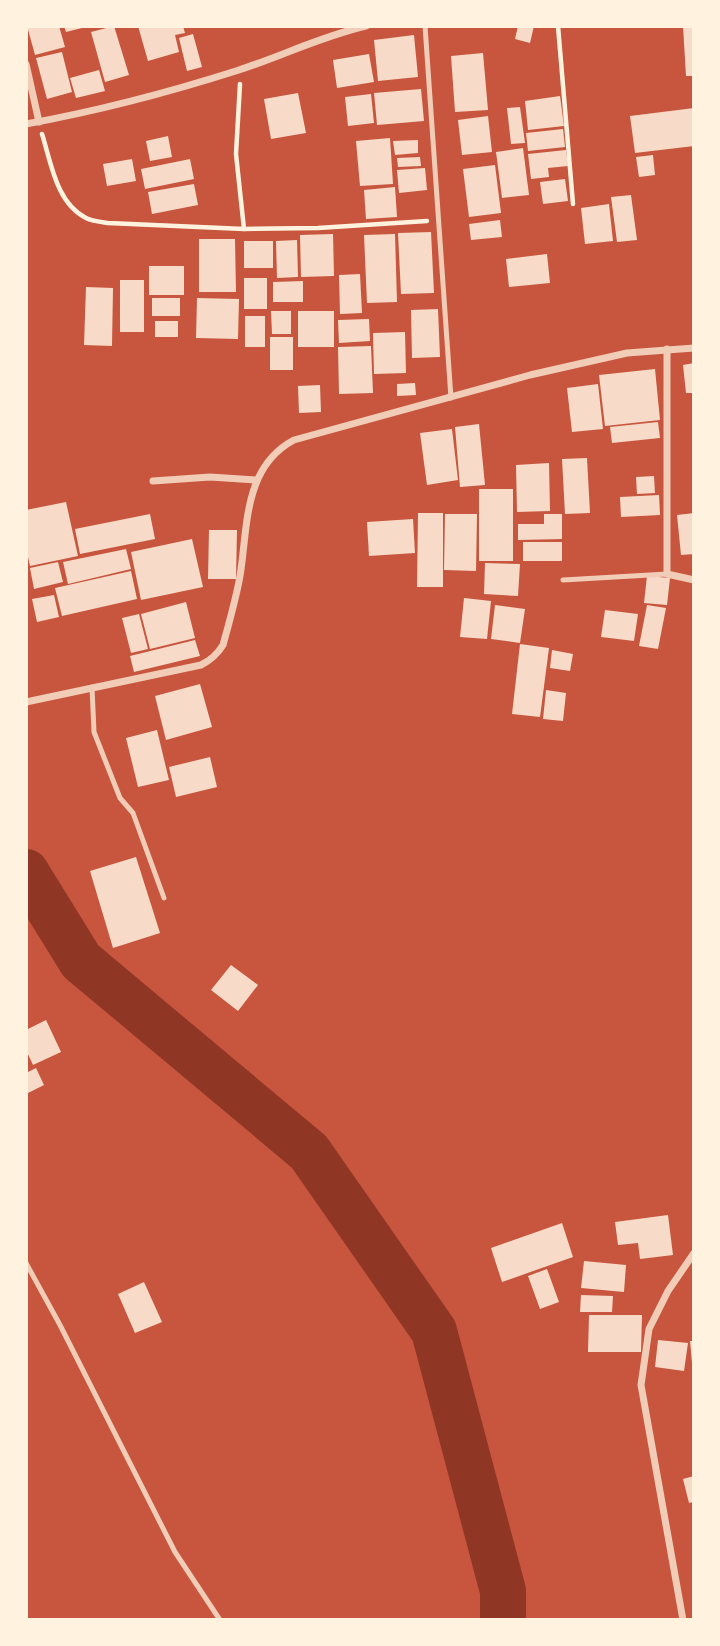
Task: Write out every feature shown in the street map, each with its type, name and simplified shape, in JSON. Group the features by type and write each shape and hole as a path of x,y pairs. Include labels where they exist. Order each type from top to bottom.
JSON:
{"street":[{"path":"26,124 90,112 241,69 366,26"},
{"path":"26,64 39,122"},
{"path":"26,702 201,665 218,654 223,645 240,578 250,500 256,480 270,458 294,440 530,375 627,353 694,348"},
{"path":"667,349 667,574 694,580"},
{"path":"153,481 210,477 256,480"},
{"path":"683,1620 641,1385 649,1329 668,1291 694,1253"}],"lane":[{"path":"425,26 451,398"},
{"path":"563,580 667,574"},
{"path":"92,687 94,732 120,799 134,813 164,898"},
{"path":"26,1263 175,1552 220,1620"}],"path":[{"path":"558,26 573,204"},
{"path":"241,69 236,154 244,229"},
{"path":"39,122 59,189 72,207 87,218 108,223 244,229 438,221"}],"building":[{"path":"27,26 59,26 65,47 35,55"},
{"path":"64,26 85,26 86,27 66,32"},
{"path":"114,26 129,75 105,82 91,32"},
{"path":"138,26 183,26 185,33 175,35 179,52 148,61"},
{"path":"518,26 534,26 530,43 515,39"},
{"path":"683,26 694,26 694,76 686,76"},
{"path":"193,34 202,67 187,71 179,38"},
{"path":"414,35 418,77 378,81 374,40"},
{"path":"62,52 72,92 47,99 36,58"},
{"path":"483,53 488,110 455,112 451,56"},
{"path":"369,54 374,82 337,88 333,60"},
{"path":"99,70 105,91 76,98 70,78"},
{"path":"421,89 424,121 377,125 374,93"},
{"path":"298,93 306,133 271,139 264,99"},
{"path":"371,94 374,123 348,126 345,97"},
{"path":"560,96 564,126 528,130 525,101"},
{"path":"520,107 525,143 511,144 507,108"},
{"path":"694,108 694,146 635,153 630,116"},
{"path":"488,116 492,152 462,155 458,120"},
{"path":"563,129 565,147 528,151 526,133"},
{"path":"168,136 172,157 150,161 146,141"},
{"path":"390,138 393,184 360,186 356,141"},
{"path":"418,140 418,153 395,155 393,141"},
{"path":"523,148 529,195 502,198 496,152"},
{"path":"566,150 568,166 548,168 549,177 531,179 528,154"},
{"path":"653,155 655,175 639,177 636,157"},
{"path":"420,157 421,166 398,167 397,158"},
{"path":"132,159 136,181 107,186 103,164"},
{"path":"190,159 194,179 145,189 141,169"},
{"path":"495,165 501,213 469,217 463,169"},
{"path":"425,168 427,190 399,193 397,170"},
{"path":"565,179 568,201 543,204 540,182"},
{"path":"194,184 198,205 152,214 148,192"},
{"path":"395,187 397,217 366,219 364,190"},
{"path":"631,195 637,240 617,242 611,197"},
{"path":"609,204 613,241 585,244 581,208"},
{"path":"500,220 502,237 471,240 469,224"},
{"path":"431,232 434,293 401,294 398,233"},
{"path":"333,234 334,276 301,277 300,235"},
{"path":"395,234 397,302 367,303 364,235"},
{"path":"199,239 235,239 236,292 199,292"},
{"path":"297,240 298,277 277,278 276,241"},
{"path":"244,241 273,241 273,268 244,268"},
{"path":"547,254 550,283 509,287 506,259"},
{"path":"149,266 184,266 184,295 149,295"},
{"path":"360,274 362,313 340,314 339,275"},
{"path":"244,278 267,278 267,309 244,309"},
{"path":"120,280 144,280 144,332 120,332"},
{"path":"303,281 303,302 273,302 273,282"},
{"path":"86,287 113,288 112,346 84,345"},
{"path":"152,298 180,298 180,316 152,316"},
{"path":"197,298 239,299 238,339 196,338"},
{"path":"438,309 440,357 412,358 411,310"},
{"path":"271,311 291,311 291,334 272,334"},
{"path":"298,311 334,311 334,347 298,347"},
{"path":"245,316 265,316 265,347 245,347"},
{"path":"369,319 370,341 339,343 338,320"},
{"path":"155,321 178,321 178,337 155,337"},
{"path":"405,332 406,373 374,374 373,333"},
{"path":"270,337 293,337 293,370 270,370"},
{"path":"371,346 373,393 339,394 338,347"},
{"path":"694,363 694,393 686,393 683,365"},
{"path":"655,369 660,420 605,426 599,375"},
{"path":"415,383 416,395 397,396 397,384"},
{"path":"598,384 603,429 572,432 567,388"},
{"path":"320,385 321,412 299,413 298,386"},
{"path":"658,422 660,438 612,443 610,427"},
{"path":"479,424 485,485 460,487 455,427"},
{"path":"452,429 458,480 427,485 420,433"},
{"path":"587,458 590,513 565,514 562,459"},
{"path":"549,463 550,511 517,512 516,465"},
{"path":"654,476 655,493 637,494 636,477"},
{"path":"479,489 513,489 513,561 479,561"},
{"path":"659,495 660,515 621,517 620,497"},
{"path":"66,502 78,556 30,566 26,548 26,510"},
{"path":"418,513 443,513 443,587 417,587"},
{"path":"694,513 694,554 681,555 677,515"},
{"path":"150,514 155,539 80,554 75,529"},
{"path":"445,514 477,514 476,571 444,570"},
{"path":"544,514 562,514 562,539 518,540 518,524 544,524"},
{"path":"413,519 415,553 369,556 367,522"},
{"path":"209,530 237,530 236,579 208,579"},
{"path":"192,539 203,587 141,600 131,552"},
{"path":"523,542 562,542 562,561 523,561"},
{"path":"126,549 131,569 68,584 63,562"},
{"path":"58,562 63,582 34,589 30,568"},
{"path":"485,563 520,564 518,596 484,594"},
{"path":"131,571 137,599 62,616 55,588"},
{"path":"647,576 670,578 667,605 644,603"},
{"path":"54,595 59,617 37,622 32,599"},
{"path":"464,598 491,601 487,639 460,637"},
{"path":"186,602 195,638 150,649 141,614"},
{"path":"495,605 525,609 520,643 491,639"},
{"path":"647,605 666,608 658,649 639,646"},
{"path":"605,610 638,614 634,641 601,637"},
{"path":"139,614 148,649 131,653 122,618"},
{"path":"195,640 200,656 134,672 130,656"},
{"path":"520,644 549,648 540,717 512,714"},
{"path":"552,650 573,654 570,671 550,668"},
{"path":"200,684 212,727 166,740 155,696"},
{"path":"546,690 566,693 563,721 543,719"},
{"path":"157,730 169,780 138,787 126,738"},
{"path":"210,757 217,787 176,797 169,767"},
{"path":"136,857 160,933 113,948 90,871"},
{"path":"231,965 258,985 238,1011 211,990"},
{"path":"46,1020 61,1052 33,1065 26,1050 26,1030"},
{"path":"36,1068 44,1085 26,1094 26,1073"},
{"path":"668,1215 673,1255 640,1259 638,1243 618,1245 615,1222"},
{"path":"562,1223 573,1257 502,1282 491,1248"},
{"path":"584,1261 626,1265 624,1292 581,1288"},
{"path":"547,1269 559,1302 540,1309 528,1276"},
{"path":"144,1282 162,1322 135,1333 118,1294"},
{"path":"581,1295 613,1296 612,1312 580,1312"},
{"path":"589,1315 642,1315 641,1352 588,1352"},
{"path":"658,1340 688,1343 684,1371 655,1367"},
{"path":"690,1341 694,1341 692,1363"},
{"path":"694,1476 694,1502 689,1503 683,1479"}],"waterway":[{"path":"26,872 81,961 309,1152 434,1331 503,1591 503,1620"}]}
